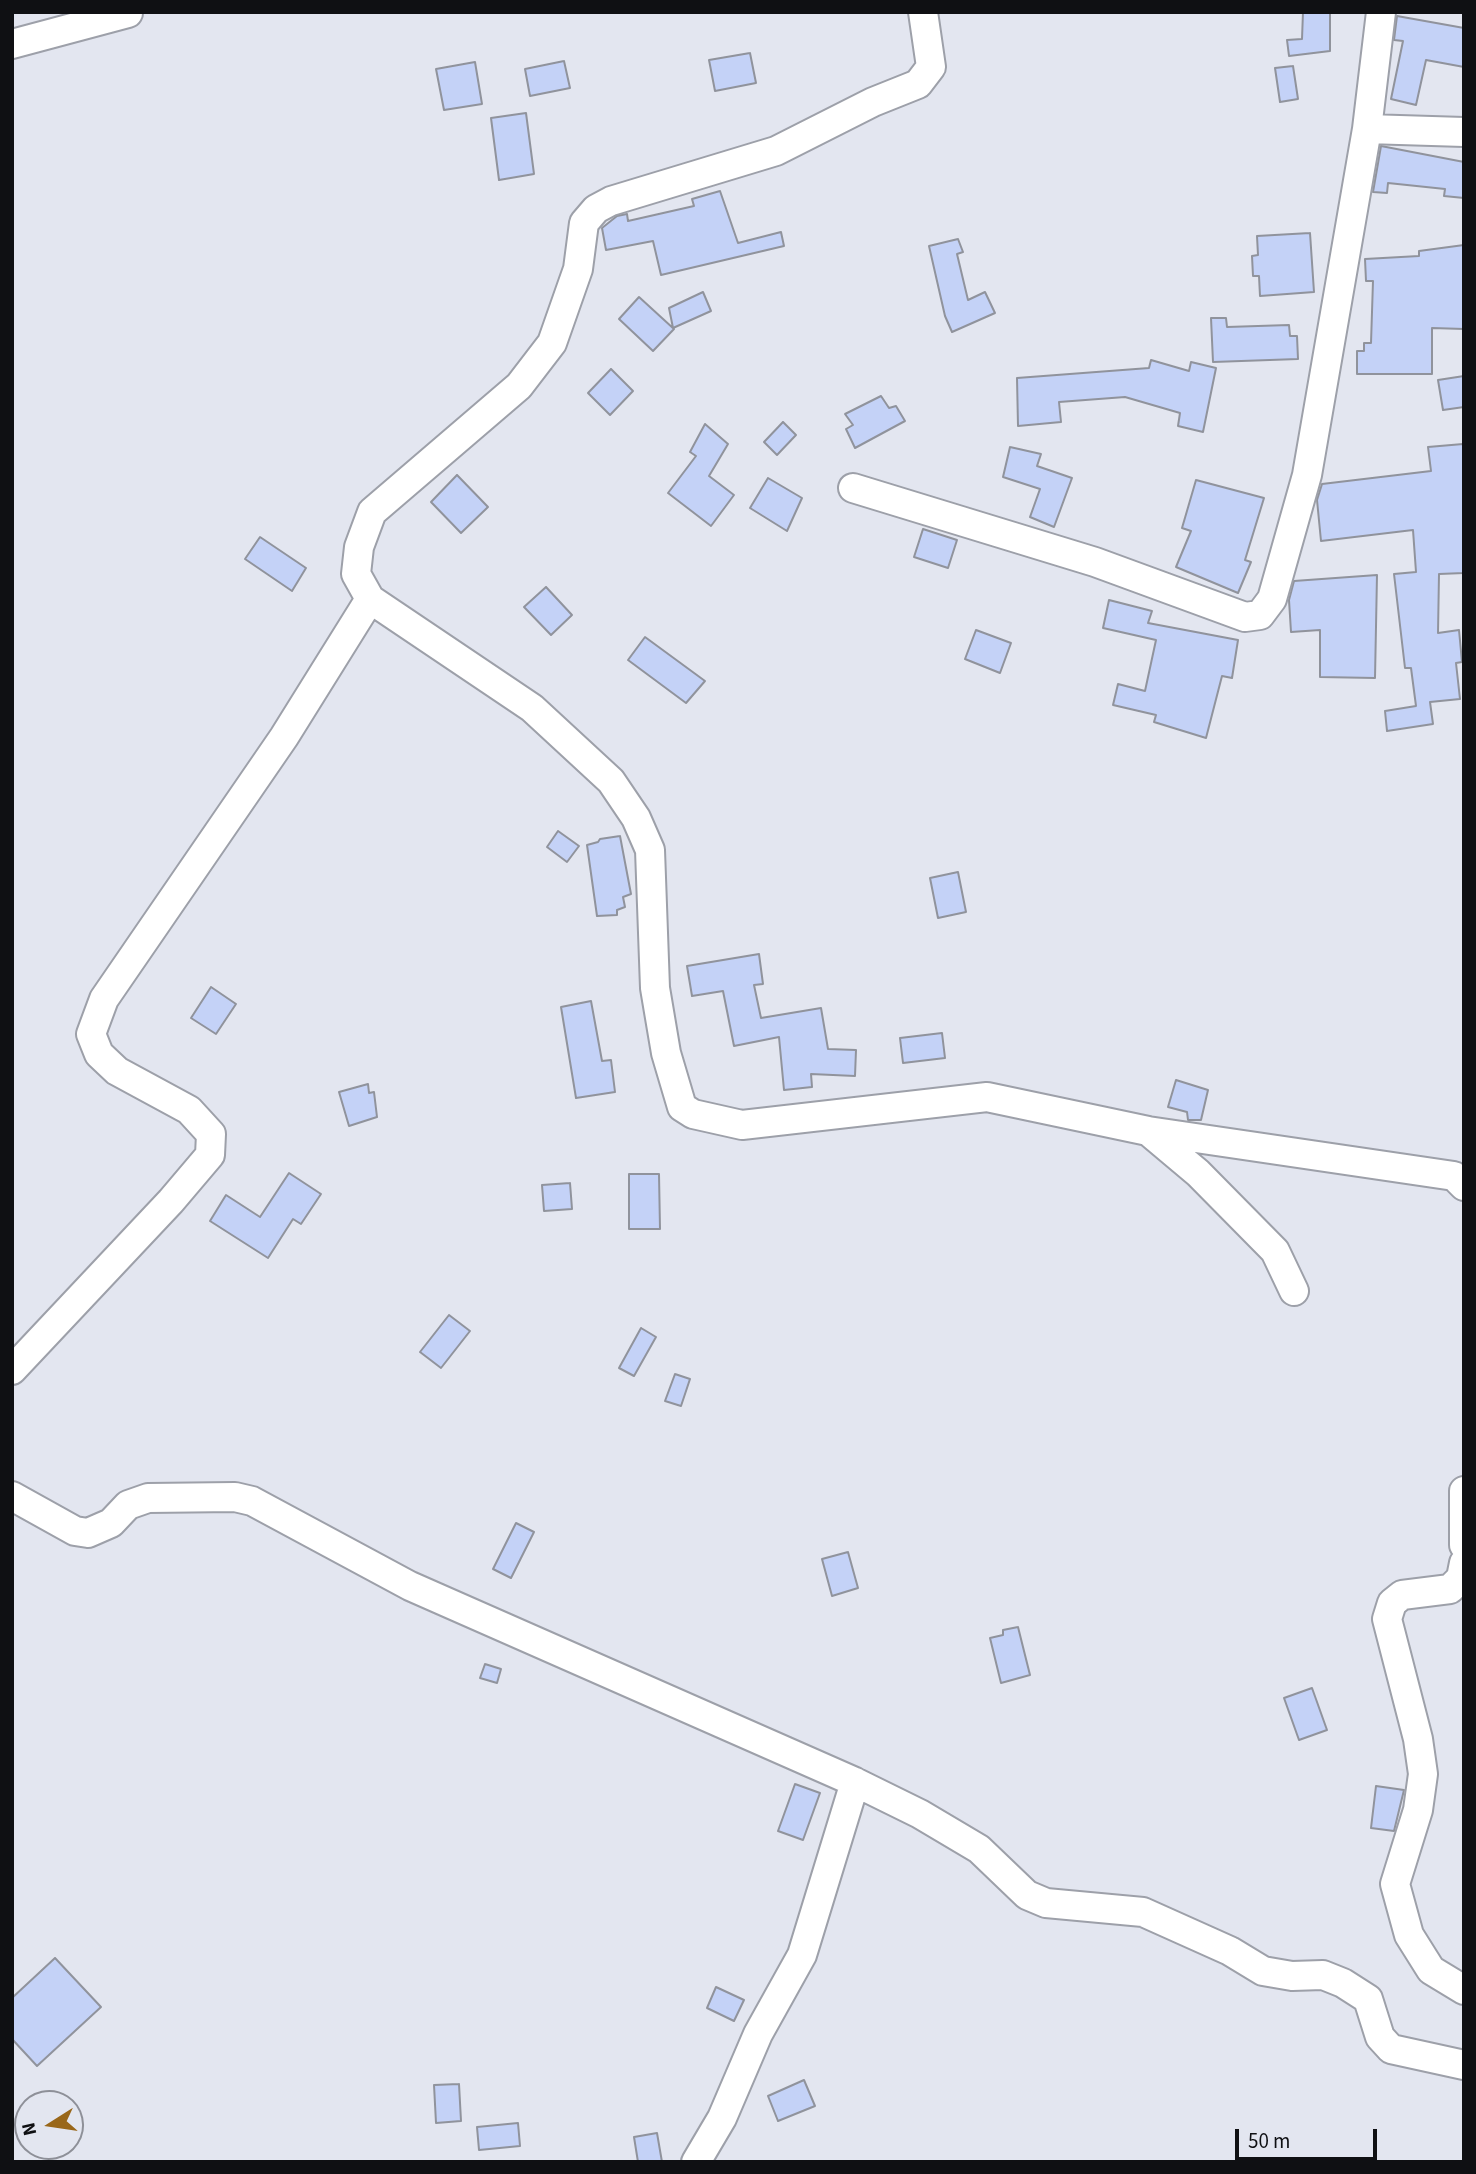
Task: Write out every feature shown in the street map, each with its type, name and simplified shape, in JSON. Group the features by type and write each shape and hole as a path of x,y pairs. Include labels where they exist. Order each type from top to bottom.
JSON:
{"street":[{"path":"923,12 931,67 918,84 873,102 776,151 611,201 596,209 584,223 578,269 552,343 519,386 372,512 359,547 356,574 370,599 532,708 611,781 636,818 650,850 655,988 666,1053 681,1107 693,1114 742,1125 987,1097 1148,1131 1454,1176 1464,1186"},
{"path":"853,488 1095,562 1245,617 1260,615 1272,599 1307,475 1367,129 1381,12"},
{"path":"12,44 129,13"},
{"path":"1367,129 1464,132"},
{"path":"12,1370 171,1201 210,1155 211,1134 189,1110 117,1071 99,1054 91,1034 104,999 284,737 370,599"},
{"path":"1148,1131 1198,1173 1267,1241 1275,1251 1294,1291"},
{"path":"1464,1491 1464,1545"},
{"path":"12,1496 75,1531 88,1533 111,1523 128,1505 148,1498 234,1497 252,1501 411,1586 855,1782 979,1849 1027,1895 1046,1903 1143,1912 1230,1951 1263,1971 1292,1976 1323,1975 1368,1998 1380,2037 1391,2049 1464,2065"},
{"path":"1464,1563 1461,1578 1450,1589 1402,1595 1392,1603 1387,1619 1418,1738 1423,1774 1418,1810 1395,1884 1409,1935 1431,1970 1464,1990"},
{"path":"696,2162 722,2119 758,2034 802,1955 855,1782"}],"building":[{"path":"1303,12 1330,12 1330,51 1289,56 1287,40 1302,39"},
{"path":"1397,16 1464,28 1464,67 1426,60 1416,105 1391,99 1403,41 1394,40"},
{"path":"750,53 756,83 715,91 709,60"},
{"path":"564,61 570,88 530,96 525,69"},
{"path":"475,62 482,104 444,110 436,69"},
{"path":"1293,66 1298,99 1280,102 1275,68"},
{"path":"526,113 534,174 499,180 491,118"},
{"path":"1381,146 1464,162 1464,198 1444,196 1445,189 1388,183 1387,193 1373,192"},
{"path":"720,191 738,243 781,232 784,246 661,275 653,241 606,250 602,228 617,216 627,214 628,221 694,206 692,199"},
{"path":"1310,233 1314,292 1260,296 1259,276 1253,276 1252,256 1258,255 1257,236"},
{"path":"958,239 963,252 957,254 968,300 985,292 995,313 952,332 945,316 929,246"},
{"path":"1464,245 1464,329 1432,328 1432,374 1357,374 1357,351 1364,351 1364,343 1371,343 1373,281 1366,281 1365,259 1419,256 1419,251"},
{"path":"703,292 711,311 673,328 669,308"},
{"path":"639,297 674,329 653,351 619,319"},
{"path":"1211,318 1226,318 1227,327 1289,325 1290,336 1297,336 1298,359 1213,362"},
{"path":"1151,360 1189,371 1191,362 1216,368 1203,432 1178,426 1180,413 1125,397 1059,402 1061,422 1018,426 1017,378 1149,368"},
{"path":"611,369 633,391 610,415 588,393"},
{"path":"1464,376 1464,407 1443,410 1438,380"},
{"path":"881,396 889,408 896,406 905,421 855,448 846,429 853,425 845,414"},
{"path":"783,422 796,435 777,455 764,442"},
{"path":"705,424 728,444 709,476 734,495 711,526 668,493 696,456 690,452"},
{"path":"1463,444 1464,573 1439,574 1438,633 1459,630 1462,662 1456,663 1460,699 1430,702 1433,724 1387,731 1385,711 1416,706 1411,668 1405,668 1394,574 1416,572 1413,530 1321,541 1317,500 1322,484 1431,471 1428,447"},
{"path":"1010,447 1041,454 1037,466 1072,478 1054,527 1030,517 1040,489 1003,477"},
{"path":"457,475 488,507 461,533 431,502"},
{"path":"768,478 802,498 787,531 750,508"},
{"path":"1196,480 1264,498 1245,560 1251,562 1238,593 1176,567 1191,531 1182,528"},
{"path":"923,529 957,540 948,568 914,557"},
{"path":"260,537 306,568 292,591 245,559"},
{"path":"1377,575 1375,678 1320,677 1320,630 1291,632 1289,600 1294,581"},
{"path":"546,587 572,615 551,635 524,607"},
{"path":"1109,600 1152,611 1148,623 1238,640 1232,678 1222,676 1206,738 1154,722 1156,715 1113,705 1118,684 1145,691 1156,640 1103,628"},
{"path":"976,630 1011,643 1000,673 965,659"},
{"path":"645,637 705,681 686,703 628,660"},
{"path":"558,831 579,846 567,862 547,847"},
{"path":"620,836 631,894 623,897 625,907 617,910 617,915 597,916 587,845 600,839"},
{"path":"958,872 966,912 938,918 930,878"},
{"path":"759,954 763,984 754,985 761,1018 821,1008 828,1049 856,1050 855,1076 811,1074 812,1087 784,1090 779,1037 734,1046 723,991 692,996 687,966"},
{"path":"211,987 236,1004 216,1034 191,1018"},
{"path":"591,1001 602,1061 611,1060 615,1092 576,1098 561,1007"},
{"path":"942,1033 945,1058 903,1063 900,1038"},
{"path":"1176,1080 1208,1090 1201,1120 1188,1120 1187,1112 1168,1107"},
{"path":"368,1084 369,1093 374,1092 377,1117 349,1126 339,1092"},
{"path":"289,1173 321,1194 301,1224 293,1219 268,1258 210,1221 226,1195 260,1217"},
{"path":"629,1174 659,1174 660,1229 629,1229"},
{"path":"570,1183 572,1209 544,1211 542,1185"},
{"path":"449,1315 470,1331 441,1368 420,1352"},
{"path":"641,1328 656,1337 634,1376 619,1368"},
{"path":"675,1374 690,1379 681,1406 665,1401"},
{"path":"516,1523 534,1532 511,1578 493,1569"},
{"path":"848,1552 858,1588 832,1596 822,1559"},
{"path":"1018,1627 1030,1675 1001,1683 990,1638 1003,1635 1003,1630"},
{"path":"485,1664 501,1669 497,1683 480,1678"},
{"path":"1312,1688 1327,1730 1299,1740 1284,1698"},
{"path":"795,1784 820,1793 803,1840 778,1831"},
{"path":"1376,1786 1404,1790 1394,1831 1371,1828"},
{"path":"55,1958 101,2007 37,2066 12,2039 12,1998"},
{"path":"716,1987 744,2000 734,2021 707,2008"},
{"path":"804,2080 815,2106 778,2121 768,2096"},
{"path":"459,2084 461,2121 436,2123 434,2085"},
{"path":"518,2123 520,2146 479,2150 477,2127"},
{"path":"657,2133 662,2162 638,2162 634,2137"}]}
